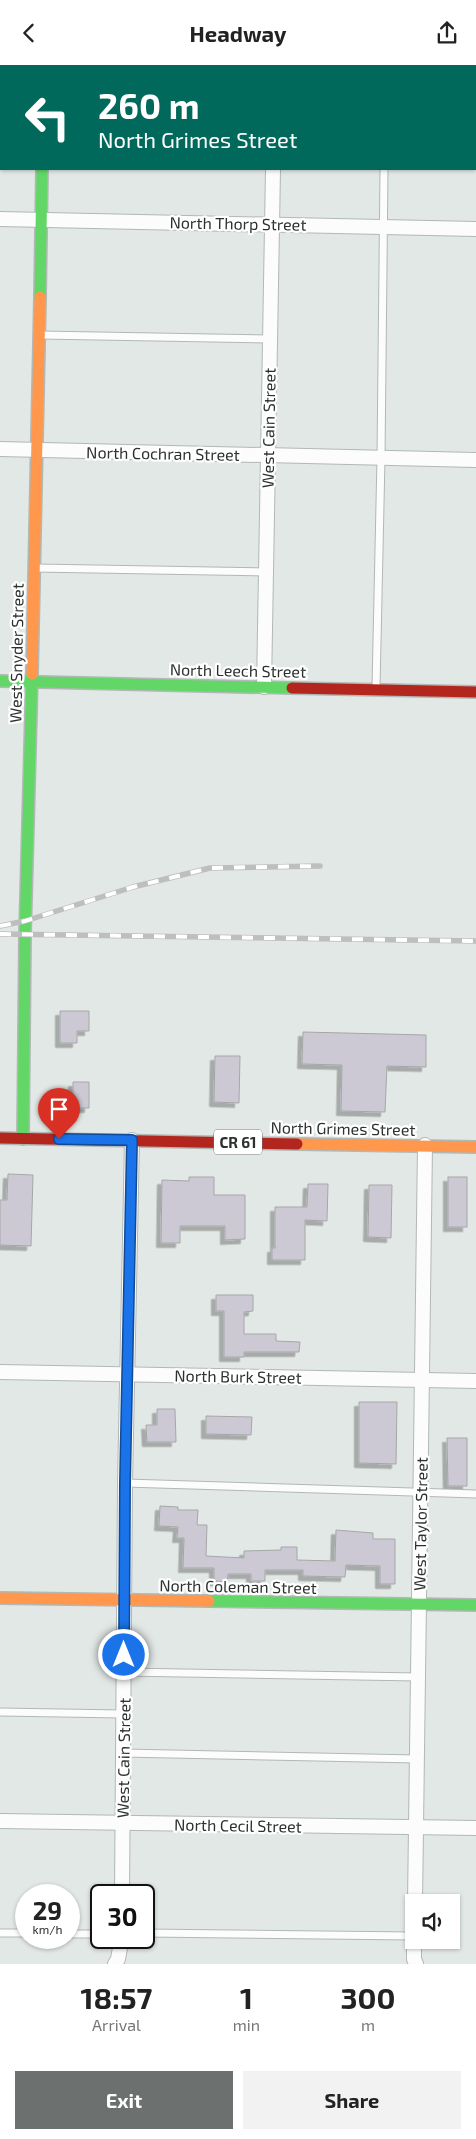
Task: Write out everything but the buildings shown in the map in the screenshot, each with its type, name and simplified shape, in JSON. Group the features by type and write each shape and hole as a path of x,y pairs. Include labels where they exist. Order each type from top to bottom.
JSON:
{"street":[{"name":"West Snyder Street","path":"23,1139 25,935 42,170"},
{"name":"West Cain Street","path":"264,687 273,170"},
{"name":"North Thorp Street","path":"0,219 272,223 476,229"},
{"name":"North Cochran Street","path":"0,449 476,460"},
{"name":"North Leech Street","path":"0,681 476,692"},
{"name":"North Grimes Street","path":"0,1139 476,1147"},
{"name":"West Cain Street","path":"122,1884 125,1483 132,1140"},
{"name":"West Taylor Street","path":"415,1894 425,1145"},
{"name":"North Burk Street","path":"0,1372 476,1381"},
{"name":"North Coleman Street","path":"0,1599 476,1605"},
{"name":"North Cecil Street","path":"0,1821 476,1828"},
{"path":"116,1964 119,1949"},
{"path":"414,1949 416,1964"}],"lane":[{"path":"376,689 384,170"},
{"path":"39,335 269,339"},
{"path":"34,568 265,572"},
{"path":"125,1483 476,1494"},
{"path":"124,1673 418,1677"},
{"path":"0,1712 123,1714"},
{"path":"122,1753 417,1759"},
{"path":"0,1933 15,1933"},
{"path":"155,1933 405,1938"}],"railway":[{"path":"0,926 25,921 133,887 210,868 320,866"},
{"path":"0,934 476,941"}],"traffic: fast":[{"path":"40,297 42,170"},
{"path":"23,1139 25,935 32,674"},
{"path":"0,681 292,688"},
{"path":"209,1601 476,1605"}],"traffic: slow":[{"path":"32,674 40,297"},
{"path":"297,1144 476,1147"},
{"path":"0,1598 209,1601"}],"traffic: jam":[{"path":"292,688 476,692"},
{"path":"0,1138 297,1144"}],"route":[{"path":"59,1139 132,1140 125,1483 124,1655"}]}
